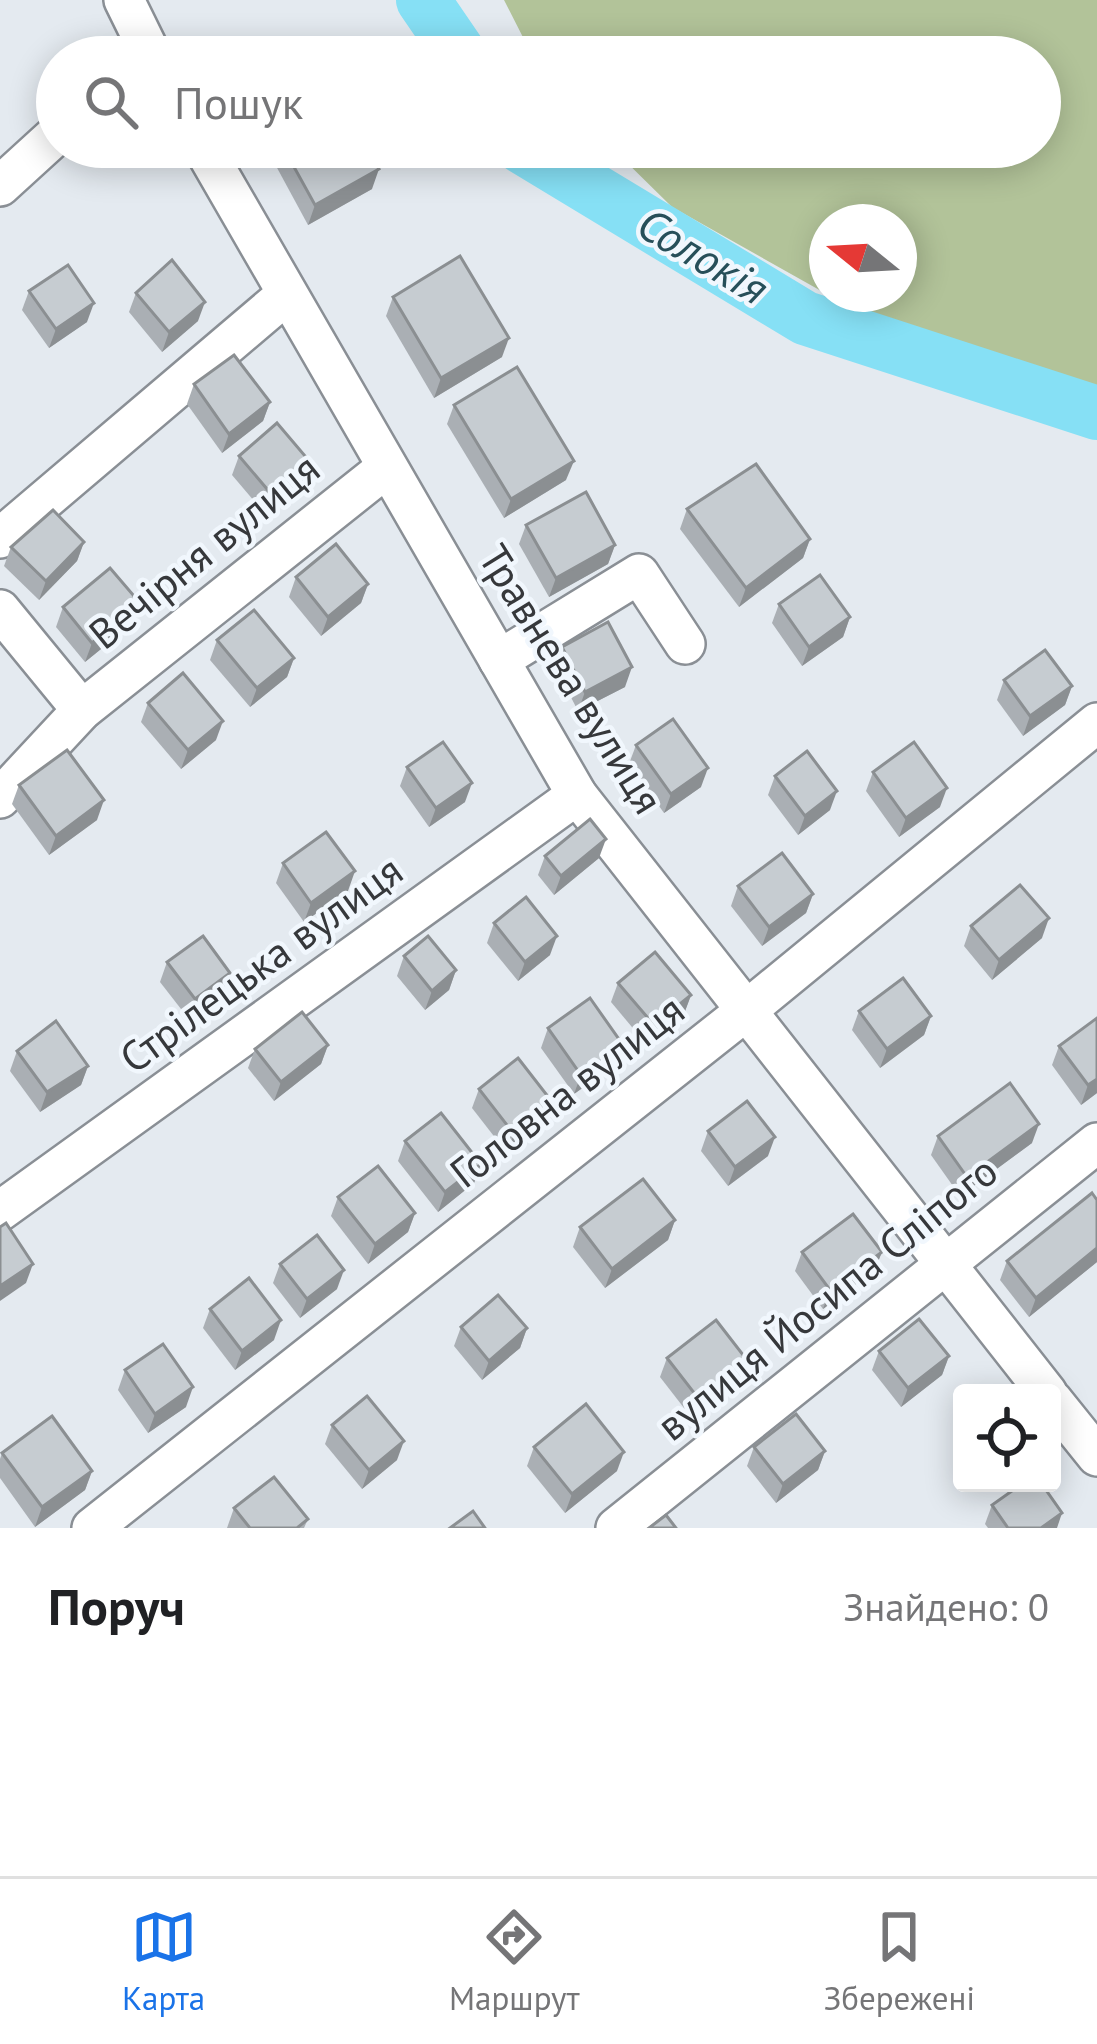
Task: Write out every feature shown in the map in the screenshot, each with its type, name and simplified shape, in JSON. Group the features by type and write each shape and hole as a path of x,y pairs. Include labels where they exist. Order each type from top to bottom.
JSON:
{"street":[{"path":"124,0 140,36"},
{"path":"0,186 36,153"},
{"name":"Травнева вулиця","path":"214,168 578,795 1040,1384"},
{"path":"0,538 286,295"},
{"name":"Вечірня вулиця","path":"0,798 82,710 386,468"},
{"path":"499,661 639,574 686,644"},
{"name":"Вечірня вулиця","path":"0,610 82,710"},
{"name":"Головна вулиця","path":"92,1528 747,1010 1097,723"},
{"name":"Стрілецька вулиця","path":"0,1210 578,795"},
{"name":"вулиця Йосипа Сліпого","path":"616,1528 1097,1143"},
{"name":"Травнева вулиця","path":"1061,1411 1097,1456"}],"green space":[{"path":"504,0 1097,0 1097,391 880,324 859,312 917,312 917,204 809,204 809,284 672,207 632,168 1061,168 1061,36 522,36"}],"building":[{"path":"295,168 378,168 379,169 315,205"},
{"path":"460,256 509,338 441,378 393,297"},
{"path":"172,260 205,302 169,332 136,293"},
{"path":"68,265 94,303 56,329 29,291"},
{"path":"234,355 270,402 229,434 194,384"},
{"path":"517,367 574,461 511,499 454,405"},
{"path":"277,423 311,463 273,496 239,456"},
{"path":"756,464 810,539 746,588 687,509"},
{"path":"586,492 615,545 556,578 526,525"},
{"path":"53,510 84,542 46,581 11,547"},
{"path":"336,544 368,584 328,617 296,577"},
{"path":"110,568 140,603 92,643 63,607"},
{"path":"820,575 850,617 809,647 779,604"},
{"path":"254,610 294,658 257,688 217,640"},
{"path":"608,622 632,667 585,692 562,647"},
{"path":"1045,650 1072,686 1030,716 1004,680"},
{"path":"183,673 223,721 188,750 148,703"},
{"path":"673,719 708,768 671,794 636,745"},
{"path":"443,742 472,783 436,808 407,767"},
{"path":"914,742 947,788 906,818 873,772"},
{"path":"67,750 104,800 56,836 19,785"},
{"path":"807,751 837,791 805,816 775,776"},
{"path":"590,819 606,839 561,876 545,856"},
{"path":"326,832 355,871 311,903 283,863"},
{"path":"782,853 813,894 769,927 738,886"},
{"path":"1020,885 1049,918 999,960 971,926"},
{"path":"526,897 557,936 525,962 494,923"},
{"path":"203,936 230,973 195,999 167,962"},
{"path":"428,936 456,970 432,991 404,956"},
{"path":"655,952 691,995 654,1025 618,983"},
{"path":"903,978 931,1016 887,1049 859,1011"},
{"path":"590,998 623,1045 581,1075 548,1028"},
{"path":"302,1012 328,1045 281,1082 255,1049"},
{"path":"1097,1018 1097,1079 1088,1085 1059,1046"},
{"path":"56,1021 88,1066 47,1092 17,1051"},
{"path":"518,1058 553,1103 514,1134 479,1089"},
{"path":"1010,1083 1039,1124 967,1177 938,1136"},
{"path":"747,1101 775,1137 735,1167 708,1131"},
{"path":"441,1113 481,1164 445,1192 405,1141"},
{"path":"378,1166 415,1213 375,1244 338,1197"},
{"path":"643,1179 675,1220 612,1269 580,1227"},
{"path":"1092,1193 1097,1200 1097,1248 1036,1298 1007,1261"},
{"path":"853,1214 882,1252 830,1290 802,1252"},
{"path":"6,1223 33,1264 0,1286 0,1227"},
{"path":"317,1235 344,1270 307,1299 280,1264"},
{"path":"249,1278 281,1320 242,1351 210,1309"},
{"path":"498,1295 527,1328 489,1361 461,1327"},
{"path":"919,1319 949,1356 908,1388 879,1351"},
{"path":"716,1320 747,1360 698,1398 667,1358"},
{"path":"163,1344 193,1387 155,1414 125,1370"},
{"path":"367,1396 404,1441 369,1470 332,1425"},
{"path":"586,1404 624,1452 572,1494 534,1447"},
{"path":"796,1414 825,1451 783,1484 754,1447"},
{"path":"52,1416 92,1471 42,1507 2,1453"},
{"path":"274,1477 308,1519 297,1528 250,1528 234,1508"},
{"path":"1010,1492 1047,1492 1062,1513 1041,1528 1008,1528 992,1505"},
{"path":"473,1511 485,1528 450,1528"},
{"path":"666,1515 676,1528 649,1528"}],"waterway":[{"name":"Солокія","path":"423,0 448,36"},
{"name":"Солокія","path":"557,168 805,318 1097,413"}]}
